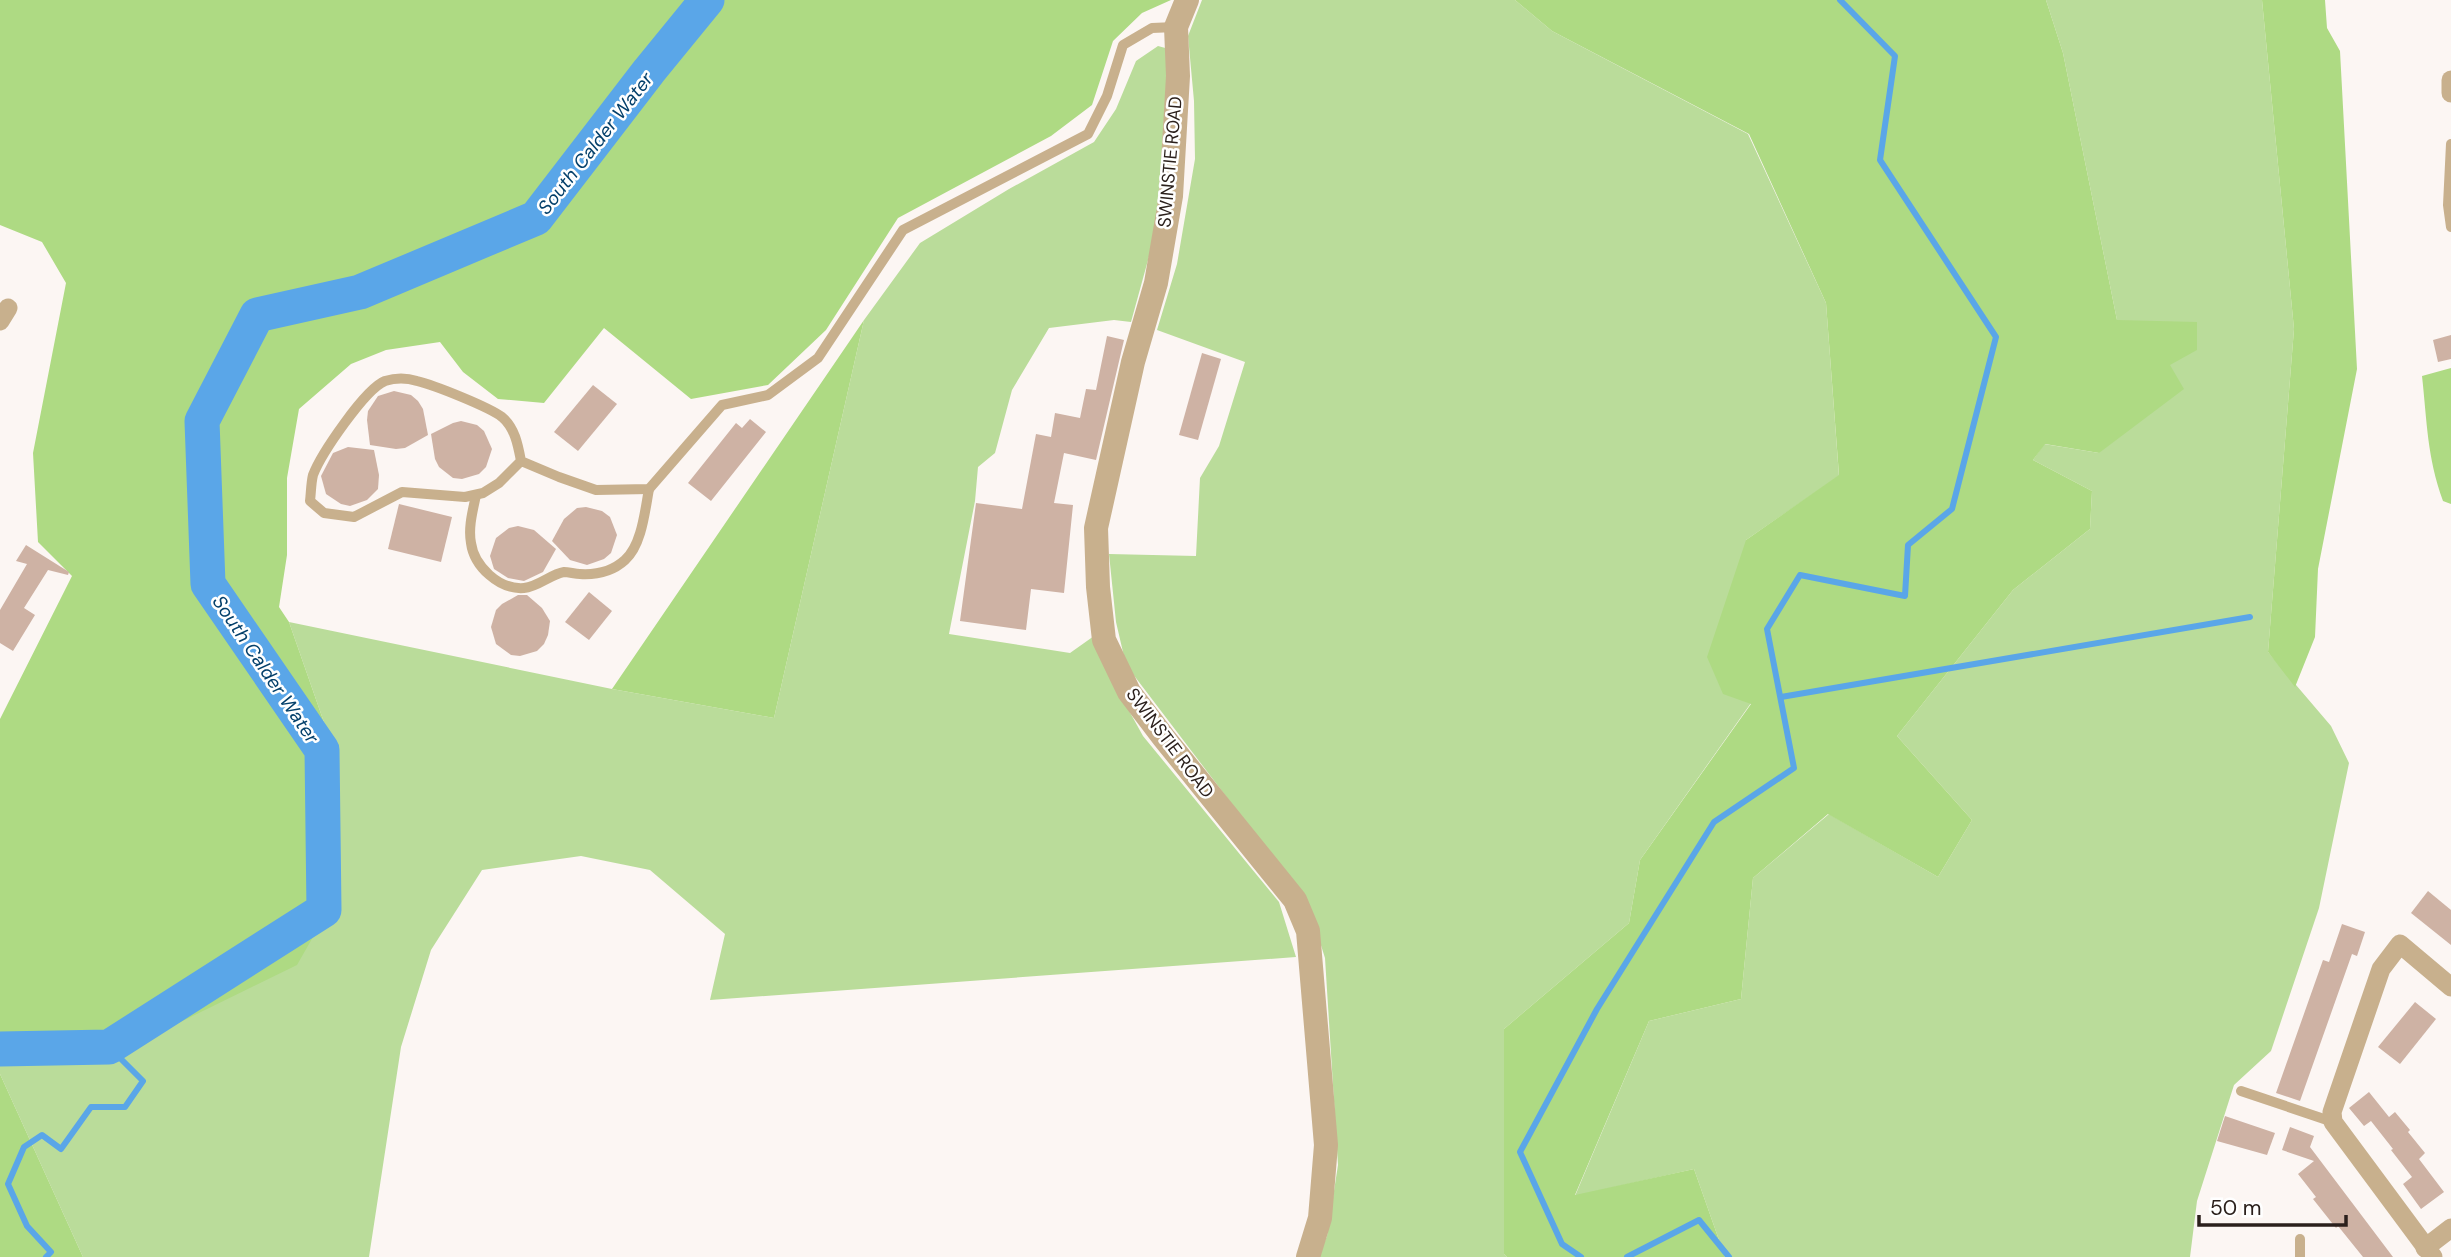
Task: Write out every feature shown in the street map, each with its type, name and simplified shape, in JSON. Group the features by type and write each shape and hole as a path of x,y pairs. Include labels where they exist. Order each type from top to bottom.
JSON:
{"street":[{"name":"SWINSTIE ROAD","path":"1187,0 1176,27 1178,76 1171,196 1156,283 1133,362 1096,528 1100,600 1104,640 1129,692 1295,900 1308,931 1326,1145 1320,1218 1308,1257"},
{"path":"2451,80 2451,93"},
{"path":"2451,987 2400,944 2381,969 2332,1112 2333,1122 2429,1252 2451,1228"}],"lane":[{"path":"476,495 470,521 471,544 479,562 492,578 508,587 525,588 562,572 584,575 610,571 627,559 639,531 649,489 722,405 768,395 818,358 903,230 1088,134 1107,96 1123,45 1152,28 1176,27"},
{"path":"2451,144 2448,205 2451,227"},
{"path":"398,378 416,380 468,400 502,417 516,436 522,460 499,482 476,495 465,497 402,492 354,517 324,513 310,501 313,476 326,447 368,395 383,382 398,378"},
{"path":"522,460 596,490 649,489"},
{"path":"2241,1091 2333,1122"},
{"path":"2300,1239 2300,1257"}],"green space":[{"path":"0,0 1171,0 1142,13 1113,41 1092,105 1051,136 898,218 826,330 768,385 691,399 604,328 544,403 498,399 463,372 440,342 386,350 351,364 299,409 287,478 287,555 279,607 289,622 334,751 337,883 325,916 297,965 111,1056 0,1066 0,719 72,576 38,542 33,453 66,283 42,242 0,225"},
{"path":"1202,0 1515,0 1552,31 1748,134 1826,303 1839,476 1746,540 1751,703 1640,860 1629,923 1504,1029 1504,1254 1507,1257 1318,1257 1327,1236 1338,1165 1325,958 1308,904 1126,665 1116,622 1109,554 1196,556 1200,478 1219,446 1245,362 1157,330 1177,264 1195,159 1194,101 1188,36"},
{"path":"1515,0 2046,0 2063,53 2117,320 2197,322 2197,350 2170,365 2184,389 2099,453 2045,444 2033,460 2092,491 2090,529 2013,590 1897,736 1972,820 1938,877 1828,814 1753,878 1741,999 1649,1021 1575,1195 1694,1169 1725,1257 1507,1257 1504,1254 1504,1029 1629,923 1640,860 1751,704 1723,694 1707,657 1746,540 1839,475 1826,303 1749,134 1552,31"},
{"path":"2046,0 2262,0 2294,329 2268,652 2331,726 2349,763 2319,908 2271,1051 2234,1085 2197,1201 2190,1257 1725,1257 1694,1169 1575,1196 1649,1021 1741,999 1753,878 1829,814 1938,877 1972,820 1897,736 2013,590 2090,529 2092,491 2033,460 2044,444 2099,453 2117,320 2063,53"},
{"path":"2262,0 2325,0 2327,28 2340,51 2357,369 2318,569 2315,637 2295,687 2268,652 2294,329"},
{"path":"1158,46 1169,49 1156,231 1131,322 1114,320 1049,328 1012,390 995,453 978,467 975,501 949,634 1070,653 1094,636 1101,660 1143,736 1279,902 1296,957 710,1000 725,934 650,870 581,856 482,870 431,950 401,1047 369,1257 83,1257 0,1074 0,1066 111,1056 337,883 334,751 289,622 612,689 774,718 864,320 920,243 1094,142 1116,109 1136,61"},
{"path":"864,320 774,718 612,689 847,345"},
{"path":"2451,368 2451,504 2443,501 2434,469 2428,439 2422,376"},
{"path":"0,1074 83,1257 0,1257"}],"building":[{"path":"2451,335 2451,359 2438,362 2433,340"},
{"path":"1107,336 1124,340 1096,460 1064,453 1054,503 1073,505 1064,593 1031,589 1026,630 960,621 976,503 1022,509 1036,434 1051,437 1055,413 1080,418 1086,389 1096,390"},
{"path":"1202,353 1221,359 1198,440 1179,435"},
{"path":"593,385 617,404 578,451 554,432"},
{"path":"394,391 411,395 418,401 423,409 428,435 405,448 370,445 368,411 378,396"},
{"path":"750,419 766,432 711,501 688,483 736,423 742,428"},
{"path":"461,421 477,425 484,431 492,449 486,467 479,474 462,479 453,478 439,467 431,434"},
{"path":"348,447 374,450 379,475 378,489 367,500 350,506 341,504 326,494 321,476 333,453"},
{"path":"399,504 452,517 441,562 388,549"},
{"path":"577,508 602,511 610,517 617,535 611,553 604,559 587,565 570,560 552,541 564,519"},
{"path":"518,526 534,530 556,549 543,572 524,581 508,578 494,569 490,556 496,538 509,528"},
{"path":"26,545 69,572 68,575 48,570 24,608 35,615 13,651 0,643 0,610 27,564 16,561"},
{"path":"589,592 612,611 589,640 565,622"},
{"path":"518,595 527,595 542,608 550,621 544,644 537,651 520,656 511,655 496,644 491,627 496,610"},
{"path":"2428,891 2451,910 2451,945 2411,913"},
{"path":"2342,924 2365,932 2357,956 2352,954 2300,1101 2276,1093 2323,960 2329,962"},
{"path":"2415,1002 2436,1019 2400,1064 2378,1047"},
{"path":"2369,1092 2389,1117 2395,1112 2410,1130 2408,1132 2425,1153 2419,1159 2444,1192 2421,1209 2403,1184 2412,1177 2391,1150 2393,1149 2371,1121 2364,1126 2349,1108"},
{"path":"2225,1116 2275,1133 2267,1155 2217,1141"},
{"path":"2290,1127 2314,1136 2310,1147 2393,1257 2363,1257 2313,1199 2316,1197 2298,1174 2314,1161 2282,1150"}],"waterway":[{"name":"South Calder Water","path":"0,1049 109,1047 324,910 322,750 208,584 202,421 257,315 360,292 536,218 707,0"},
{"path":"1581,1257 1562,1244 1520,1152 1597,1009 1714,822 1794,768 1767,629 1800,575 1905,596 1908,545 1952,509 1996,337 1880,160 1895,56 1840,0"},
{"path":"1781,697 2250,617"},
{"path":"46,1257 51,1252 27,1226 8,1184 24,1147 42,1135 61,1149 91,1107 125,1107 143,1081 109,1047"},
{"path":"1627,1257 1699,1220 1729,1257"}]}
